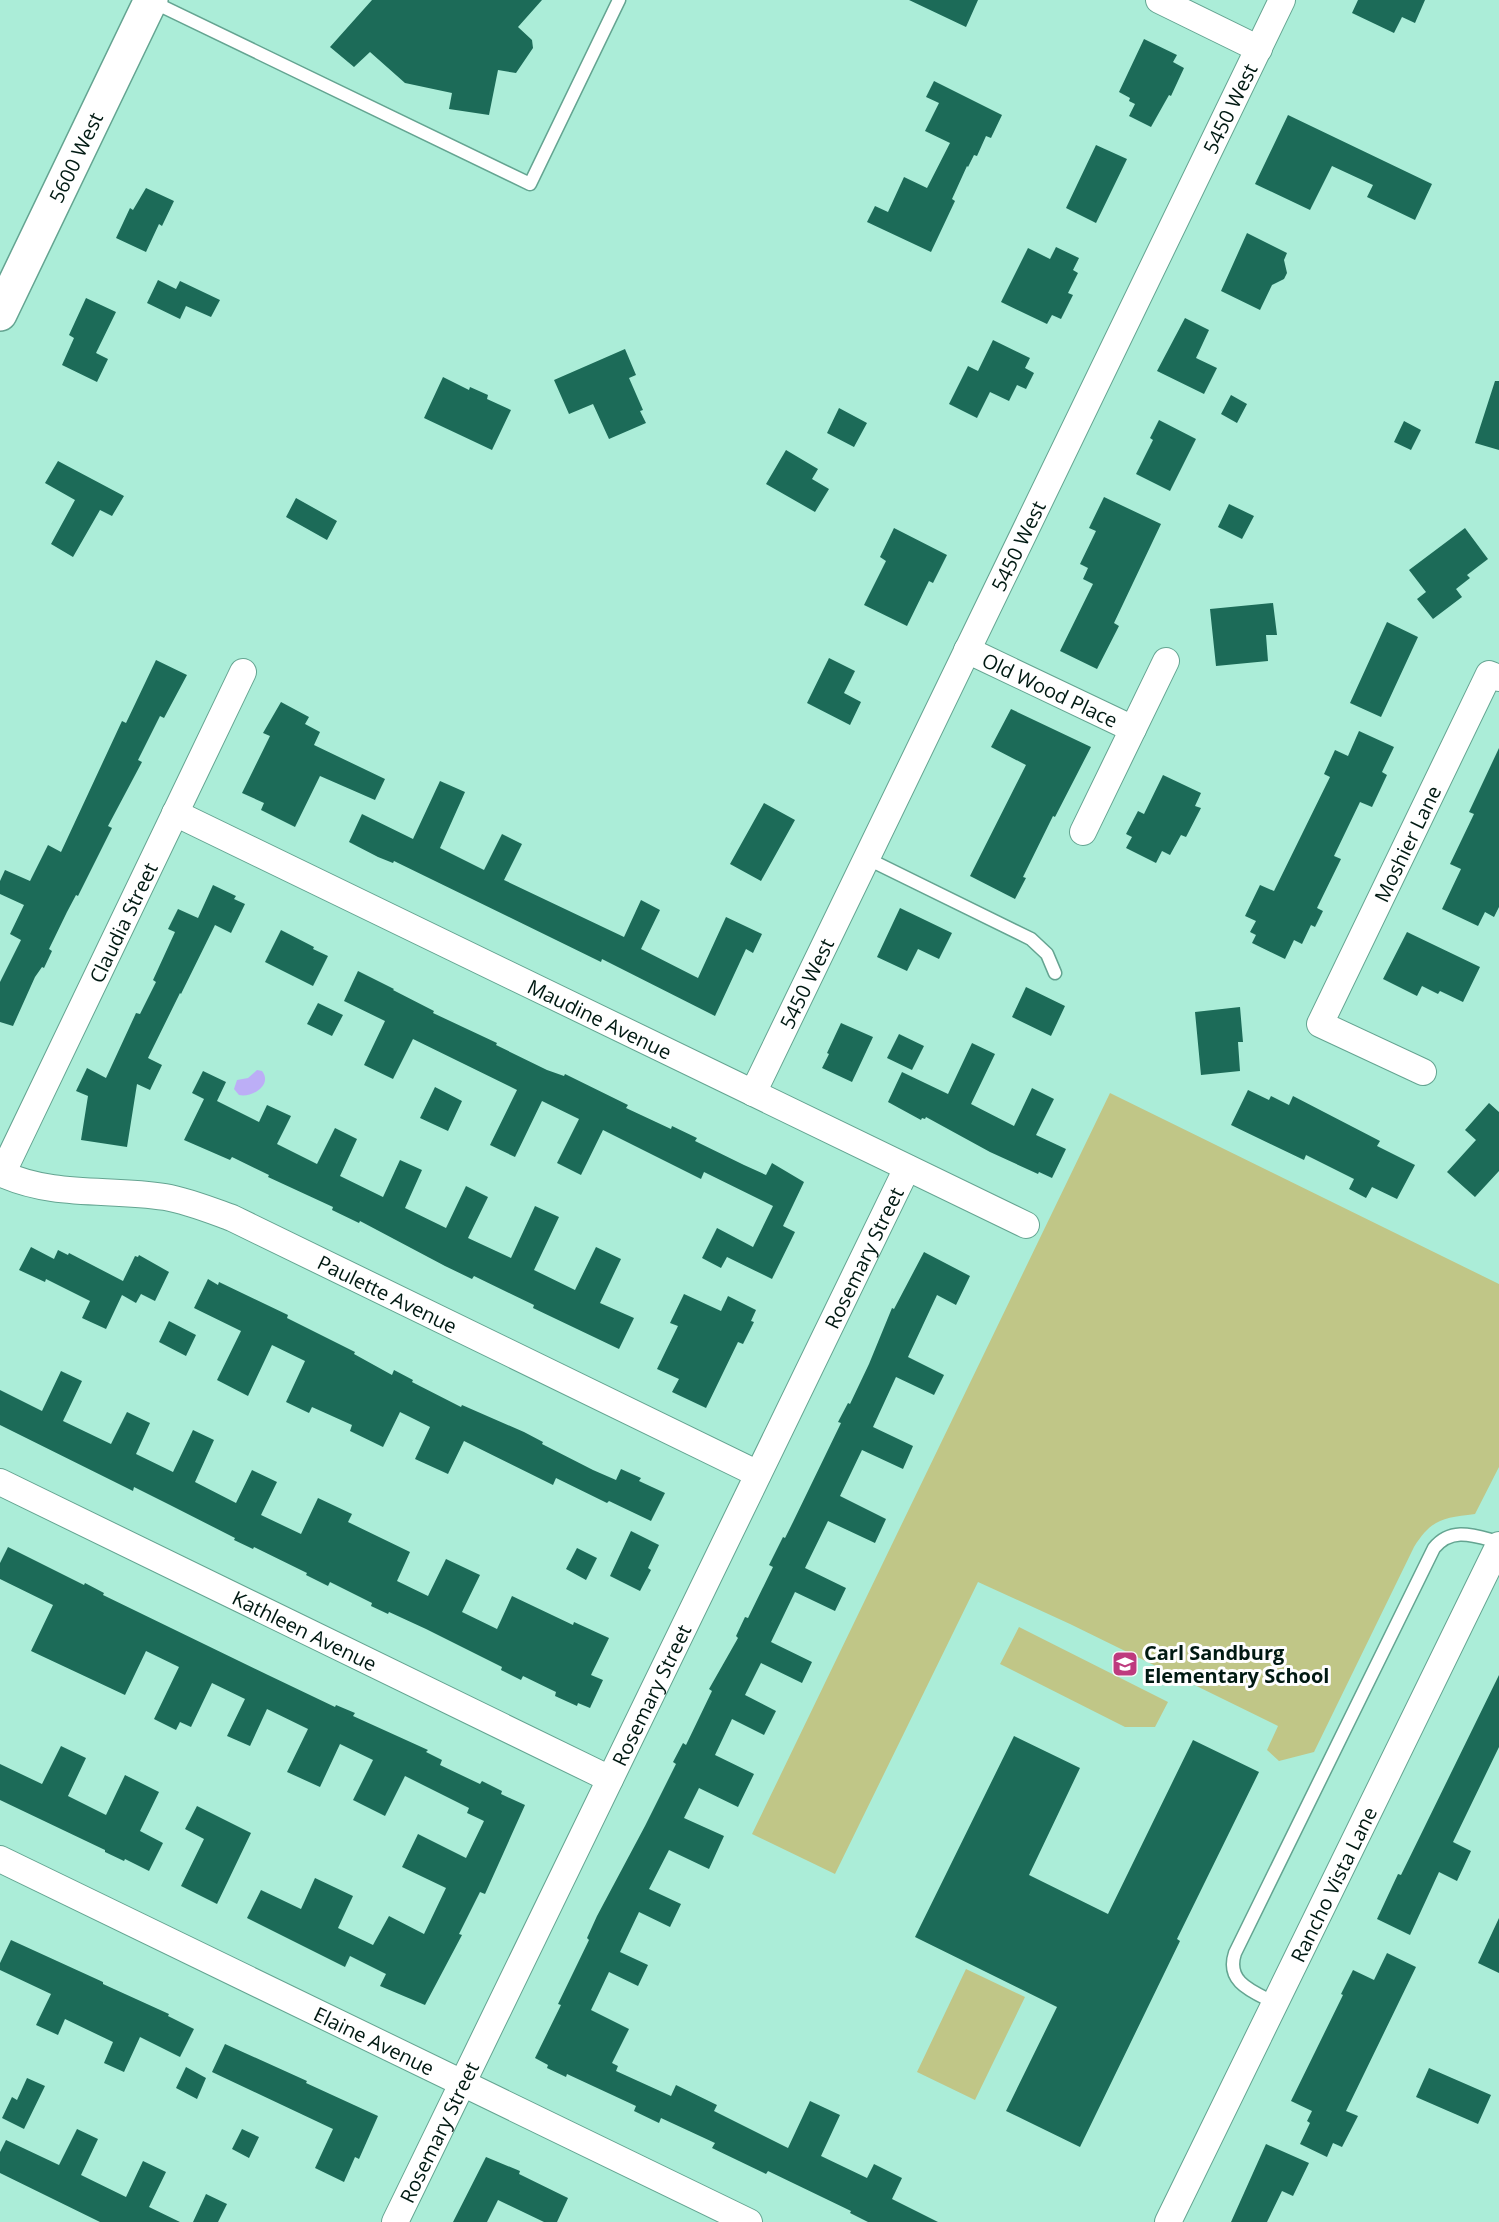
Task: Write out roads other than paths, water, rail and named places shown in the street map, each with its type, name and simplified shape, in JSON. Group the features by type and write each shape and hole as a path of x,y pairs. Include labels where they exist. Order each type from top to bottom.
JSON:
{"main road":[{"name":"5600 West","path":"0,314 151,0"}],"street":[{"path":"1159,0 1259,49"},
{"name":"5450 West","path":"753,1093 1282,0"},
{"name":"Old Wood Place","path":"967,650 1133,729"},
{"name":"Old Wood Place","path":"1083,832 1166,661"},
{"name":"Claudia Street","path":"1,1173 243,672"},
{"name":"Moshier Lane","path":"1423,1072 1320,1024 1489,674 1499,678"},
{"name":"Maudine Avenue","path":"175,813 1026,1225"},
{"name":"Rosemary Street","path":"394,2222 907,1167"},
{"name":"Paulette Avenue","path":"1,1173 44,1188 164,1197 232,1218 758,1474"},
{"name":"Kathleen Avenue","path":"0,1482 610,1779"},
{"name":"Rancho Vista Lane","path":"1168,2222 1499,1543"},
{"name":"Elaine Avenue","path":"0,1859 748,2222"}],"lane":[{"path":"151,0 530,184 620,0"},
{"path":"866,858 1031,939 1047,954 1055,974"},
{"path":"1275,2003 1237,1980 1232,1966 1235,1953 1434,1548 1448,1536 1457,1534 1499,1543"}],"place":[{"name":"Carl Sandburg Elementary School","path":"1125,1664"}]}
